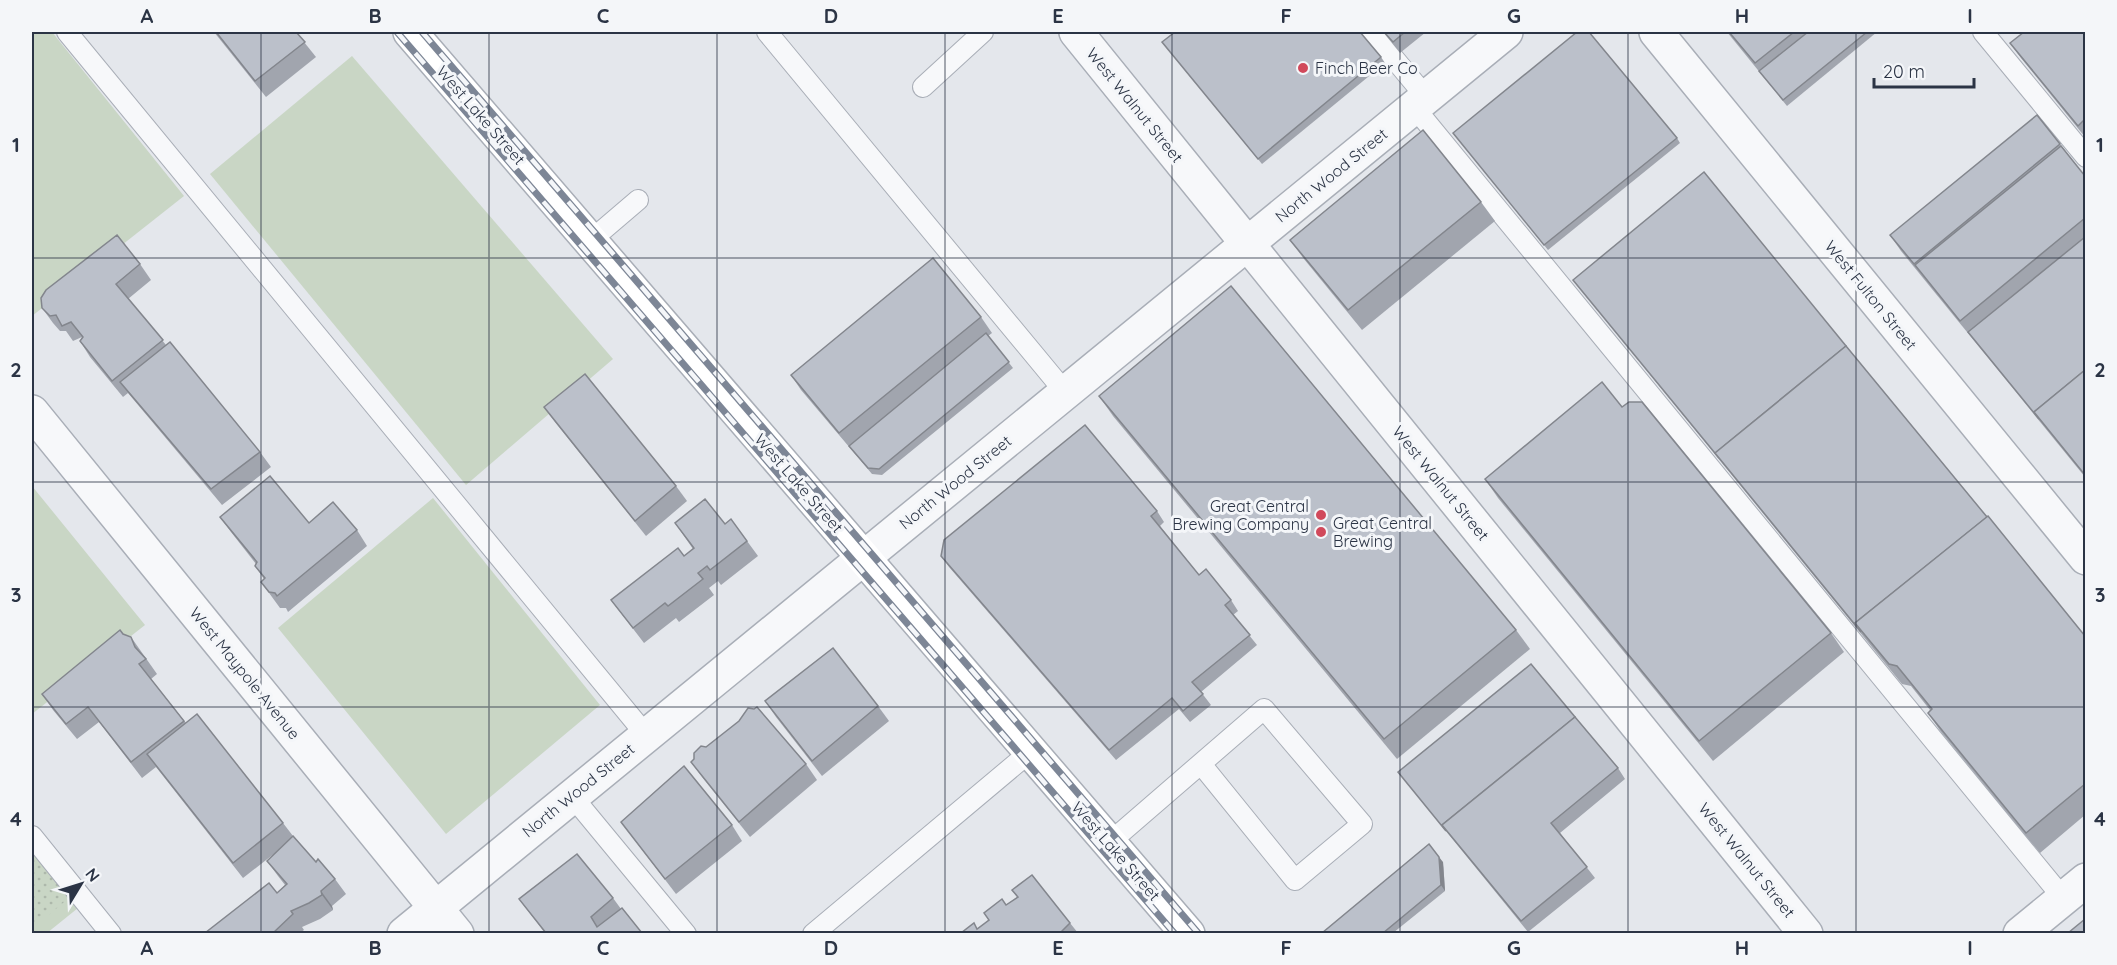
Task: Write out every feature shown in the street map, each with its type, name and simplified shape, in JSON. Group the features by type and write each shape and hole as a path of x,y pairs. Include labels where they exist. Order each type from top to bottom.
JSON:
{"main road":[{"name":"West Lake Street","path":"410,32 1188,933"}],"street":[{"name":"West Walnut Street","path":"1076,32 1806,933"},
{"name":"North Wood Street","path":"404,933 1506,32"},
{"name":"West Fulton Street","path":"1656,32 2085,558"},
{"name":"West Maypole Avenue","path":"32,412 457,933"},
{"path":"2020,933 2077,892"}],"lane":[{"path":"67,32 646,735"},
{"path":"767,32 1065,393"},
{"path":"923,87 983,32"},
{"path":"1372,32 1420,102 2077,892"},
{"path":"1983,32 2085,157"},
{"path":"590,241 638,200"},
{"path":"1109,843 1264,709 1362,824 1295,880 1201,764"},
{"path":"813,933 1030,752"},
{"path":"572,795 686,933"},
{"path":"32,836 111,933"}],"green space":[{"path":"32,32 52,32 184,196 32,316"},
{"path":"352,56 613,359 466,485 210,174"},
{"path":"32,486 145,625 32,714"},
{"path":"433,498 600,705 446,834 278,628"},
{"path":"32,851 78,908 47,933 32,933"},
{"path":"32,851 70,897 32,929"}],"building":[{"path":"216,32 296,32 305,42 255,81"},
{"path":"1175,32 1360,32 1381,57 1258,159 1162,42"},
{"path":"1384,32 1405,32 1393,42"},
{"path":"1577,32 1589,32 1677,138 1544,245 1453,133"},
{"path":"1729,32 1794,32 1755,63"},
{"path":"1808,32 1867,32 1783,100 1759,71"},
{"path":"2024,32 2085,32 2085,119 2078,126 2010,43"},
{"path":"2037,115 2060,144 1914,264 1890,235"},
{"path":"1423,130 1481,202 1348,310 1290,240"},
{"path":"2061,146 2085,176 2085,218 1960,321 1915,265"},
{"path":"1704,172 1846,346 1715,453 1719,458 1573,280"},
{"path":"117,235 140,264 116,284 163,340 112,381 80,341 83,337 71,322 62,326 56,315 50,316 42,308 41,298 46,290"},
{"path":"2085,237 2085,370 2034,412 2039,419 1968,332"},
{"path":"933,258 981,317 839,433 791,375"},
{"name":"Great Central Brewing","path":"1231,286 1516,630 1384,739 1099,396"},
{"path":"986,333 1009,362 879,469 868,468 849,446"},
{"path":"170,342 260,452 211,489 120,382"},
{"path":"1846,346 1987,517 1855,623 1861,632 1715,453"},
{"path":"2085,370 2085,475 2034,412"},
{"path":"585,374 676,486 635,521 544,407"},
{"path":"1602,382 1622,407 1629,402 1642,402 1831,633 1699,741 1485,479"},
{"path":"1085,425 1157,511 1151,516 1199,575 1206,569 1231,600 1225,605 1250,635 1192,682 1203,694 1183,711 1172,698 1109,750 941,556 944,540"},
{"path":"270,476 309,523 333,502 357,530 277,596 269,592 261,582 265,578 255,566 257,562 220,517"},
{"path":"705,499 725,524 731,519 747,541 710,570 707,566 698,573 703,579 668,606 665,603 633,628 611,600 678,548 684,556 694,548 675,523"},
{"path":"1988,516 2085,636 2085,784 2026,833 1928,713 1932,709 1897,666 1889,664 1855,623"},
{"path":"120,630 131,637 135,647 146,659 139,664 184,721 131,762 88,707 66,724 42,694"},
{"path":"833,648 878,706 812,761 765,701"},
{"path":"1531,664 1575,717 1442,825 1446,831 1398,772"},
{"path":"757,707 806,764 739,822 691,762 694,759 694,753 701,746 706,747 739,721 748,708"},
{"path":"197,714 283,823 233,863 147,754"},
{"path":"1575,717 1618,768 1551,823 1587,867 1521,921 1442,825"},
{"path":"684,766 732,825 665,879 621,822"},
{"path":"293,836 316,862 318,859 335,879 321,891 322,895 291,911 293,914 273,933 205,933 269,883 277,893 287,884 267,861"},
{"path":"1429,844 1439,857 1441,885 1383,933 1322,933"},
{"path":"577,854 613,898 591,917 597,927 622,908 642,933 546,933 519,899"},
{"path":"1032,875 1070,923 1062,931 1064,933 961,933 974,923 977,929 989,920 984,913 1002,899 1006,905 1018,897 1012,890"},
{"path":"2085,919 2085,933 2068,933"}],"railway":[{"path":"397,32 1175,934"},
{"path":"422,32 1199,934"}],"place":[{"name":"Finch Beer Co","path":"1303,68"},
{"name":"Great Central Brewing Company","path":"1321,515"},
{"name":"Great Central Brewing","path":"1321,532"}]}
